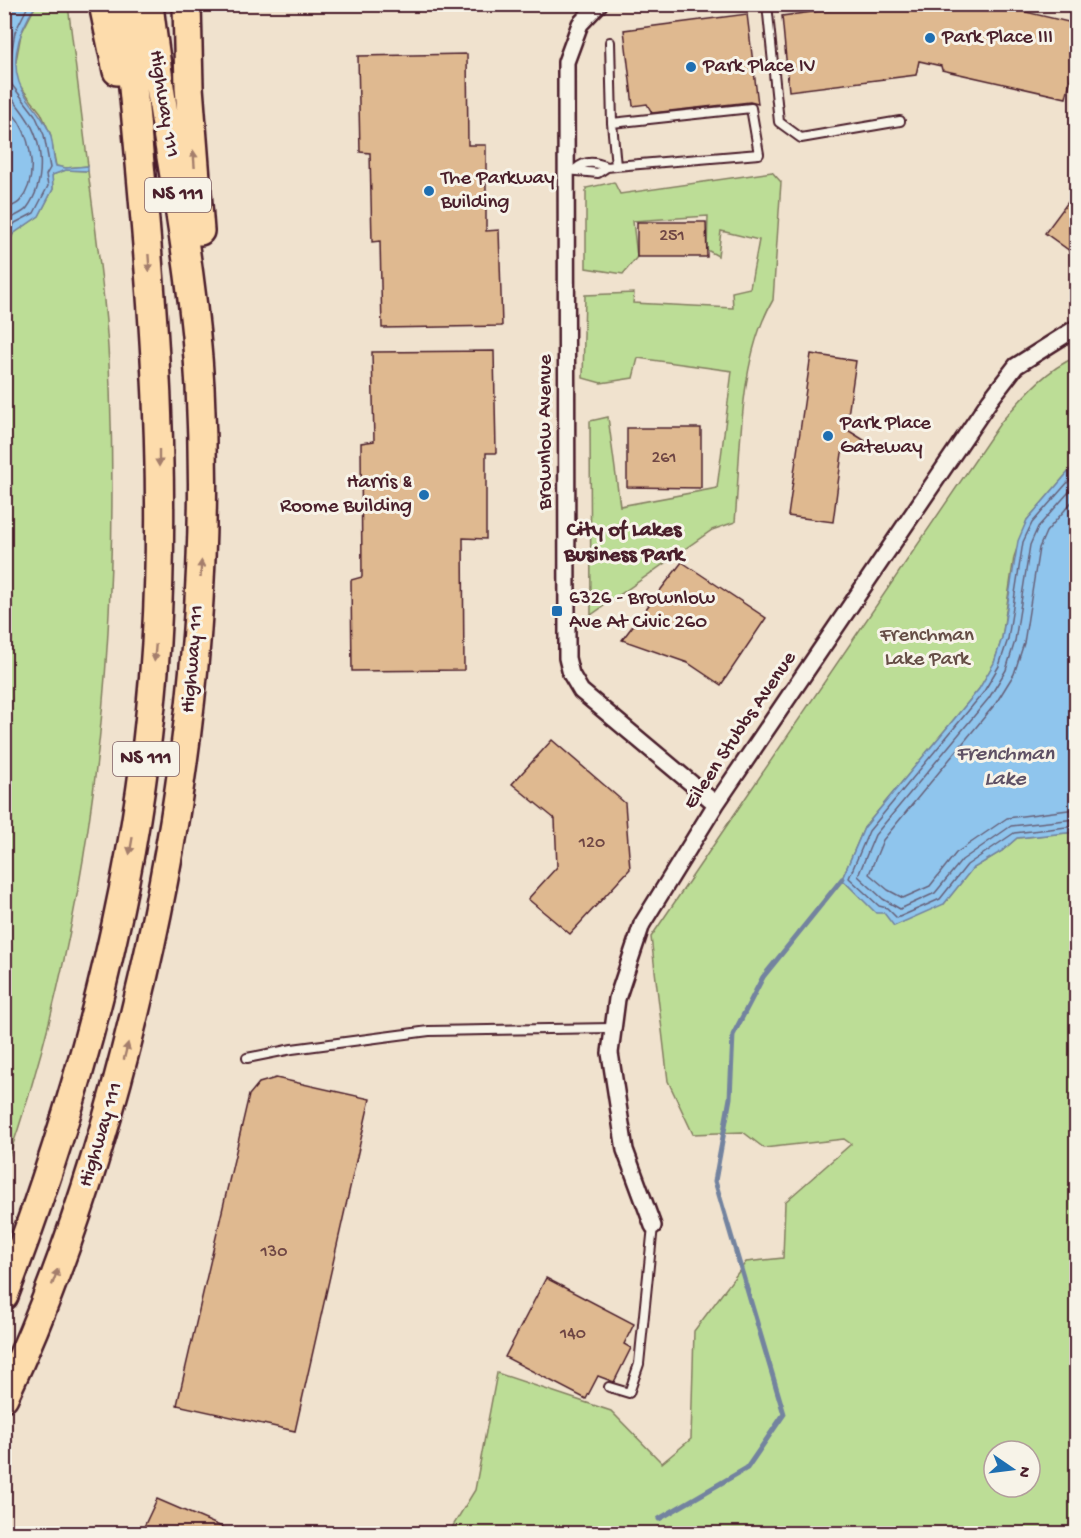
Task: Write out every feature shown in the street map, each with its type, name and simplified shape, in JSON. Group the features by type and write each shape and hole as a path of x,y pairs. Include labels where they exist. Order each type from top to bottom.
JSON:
{"highway":[{"path":"103,4 144,205"},
{"name":"Highway 111","path":"4,1296 41,1198 101,997 145,763 156,644 159,548 158,430 144,205 125,4"},
{"name":"Highway 111","path":"4,1397 35,1332 76,1221 111,1109 153,940 174,828 198,629 203,532 200,386 180,207 149,4"},
{"path":"187,4 189,87 202,266 200,386"}],"street":[{"name":"Brownlow Avenue","path":"599,4 580,24 566,62 572,170 567,658 571,674 581,692 716,804"},
{"name":"Eileen Stubbs Avenue","path":"653,1226 625,1150 610,1053 616,999 642,924 716,804 1016,366 1077,328"}],"lane":[{"path":"767,4 779,122 801,138 900,121"},
{"path":"610,42 612,167"},
{"path":"572,170 582,174 598,173 612,167 759,154 752,108 612,123"},
{"path":"247,1058 292,1049 429,1031 613,1028"},
{"path":"609,1387 629,1394 639,1364 653,1226"}],"green space":[{"path":"36,5 68,5 88,166 66,168 56,166 50,133 41,113 17,82 14,72 21,34"},
{"path":"66,170 88,171 102,279 110,388 112,487 110,586 104,684 94,783 80,881 60,978 35,1073 5,1168 5,252 13,234 39,216 53,189 52,175"},
{"path":"772,172 781,182 773,300 753,350 747,378 740,437 735,522 712,530 591,615 590,421 608,417 620,506 717,488 732,371 638,358 633,378 601,383 583,378 585,295 634,293 633,303 733,308 732,292 750,288 759,240 721,231 718,256 707,250 708,216 633,221 637,257 623,274 586,268 586,188 614,182 620,194"},
{"name":"Frenchman Lake Park","path":"1076,357 1076,463 1027,520 1014,557 1002,638 994,663 979,689 864,828 842,879 876,912 944,904 972,869 1002,851 1017,838 1076,832 1076,1533 448,1534 475,1490 497,1373 611,1411 662,1463 691,1439 694,1331 746,1262 783,1258 785,1202 851,1144 844,1139 764,1148 743,1132 693,1134 668,1081 651,937 1001,422 1035,385 1054,369"}],"water":[{"path":"5,4 36,5 19,39 17,76 21,88 48,129 56,166 66,168 88,166 88,171 66,170 52,175 53,189 39,216 13,234 5,252"},
{"name":"Frenchman Lake","path":"1076,463 1076,832 1017,838 1002,851 972,869 944,904 894,926 884,913 876,913 842,879 864,828 979,689 994,663 1002,638 1018,541 1027,520"}],"building":[{"name":"Park Place III","path":"872,4 992,4 1077,24 1077,53 1066,98 942,70 941,66 919,61 916,75 789,91 782,16"},
{"name":"Park Place IV","path":"747,14 758,104 750,102 652,113 647,104 633,106 624,30"},
{"name":"The Parkway Building","path":"467,54 468,145 486,145 486,231 499,230 502,326 382,328 380,241 372,242 370,153 360,152 358,56"},
{"path":"1077,190 1077,256 1045,233"},
{"path":"637,222 706,222 707,257 637,257"},
{"name":"Harris & Roome Building","path":"494,351 496,453 486,453 486,539 463,538 464,670 352,671 351,580 362,577 361,443 374,441 372,352"},
{"name":"Park Place Gateway","path":"811,354 856,361 846,429 867,442 842,453 833,522 788,516"},
{"path":"627,428 701,428 701,488 627,487"},
{"path":"682,562 766,618 721,685 688,663 622,640"},
{"path":"552,740 625,803 630,869 570,934 528,899 557,867 555,819 512,784"},
{"path":"276,1078 370,1099 295,1431 177,1405 249,1095 259,1083"},
{"path":"546,1278 634,1324 624,1344 631,1348 614,1382 598,1376 586,1399 505,1357"},
{"path":"157,1499 236,1533 141,1533"}],"waterway":[{"path":"659,1519 747,1468 784,1414 715,1181 730,1098 733,1035 763,977 842,879"}],"place":[{"name":"Park Place III","path":"930,38"},
{"name":"Park Place IV","path":"691,67"},
{"name":"The Parkway Building","path":"429,191"},
{"name":"Park Place Gateway","path":"828,436"},
{"name":"Harris & Roome Building","path":"424,495"},
{"name":"6326 - Brownlow Ave At Civic 260","path":"557,611"}],"district":[{"name":"City of Lakes Business Park","path":"624,544"}]}
